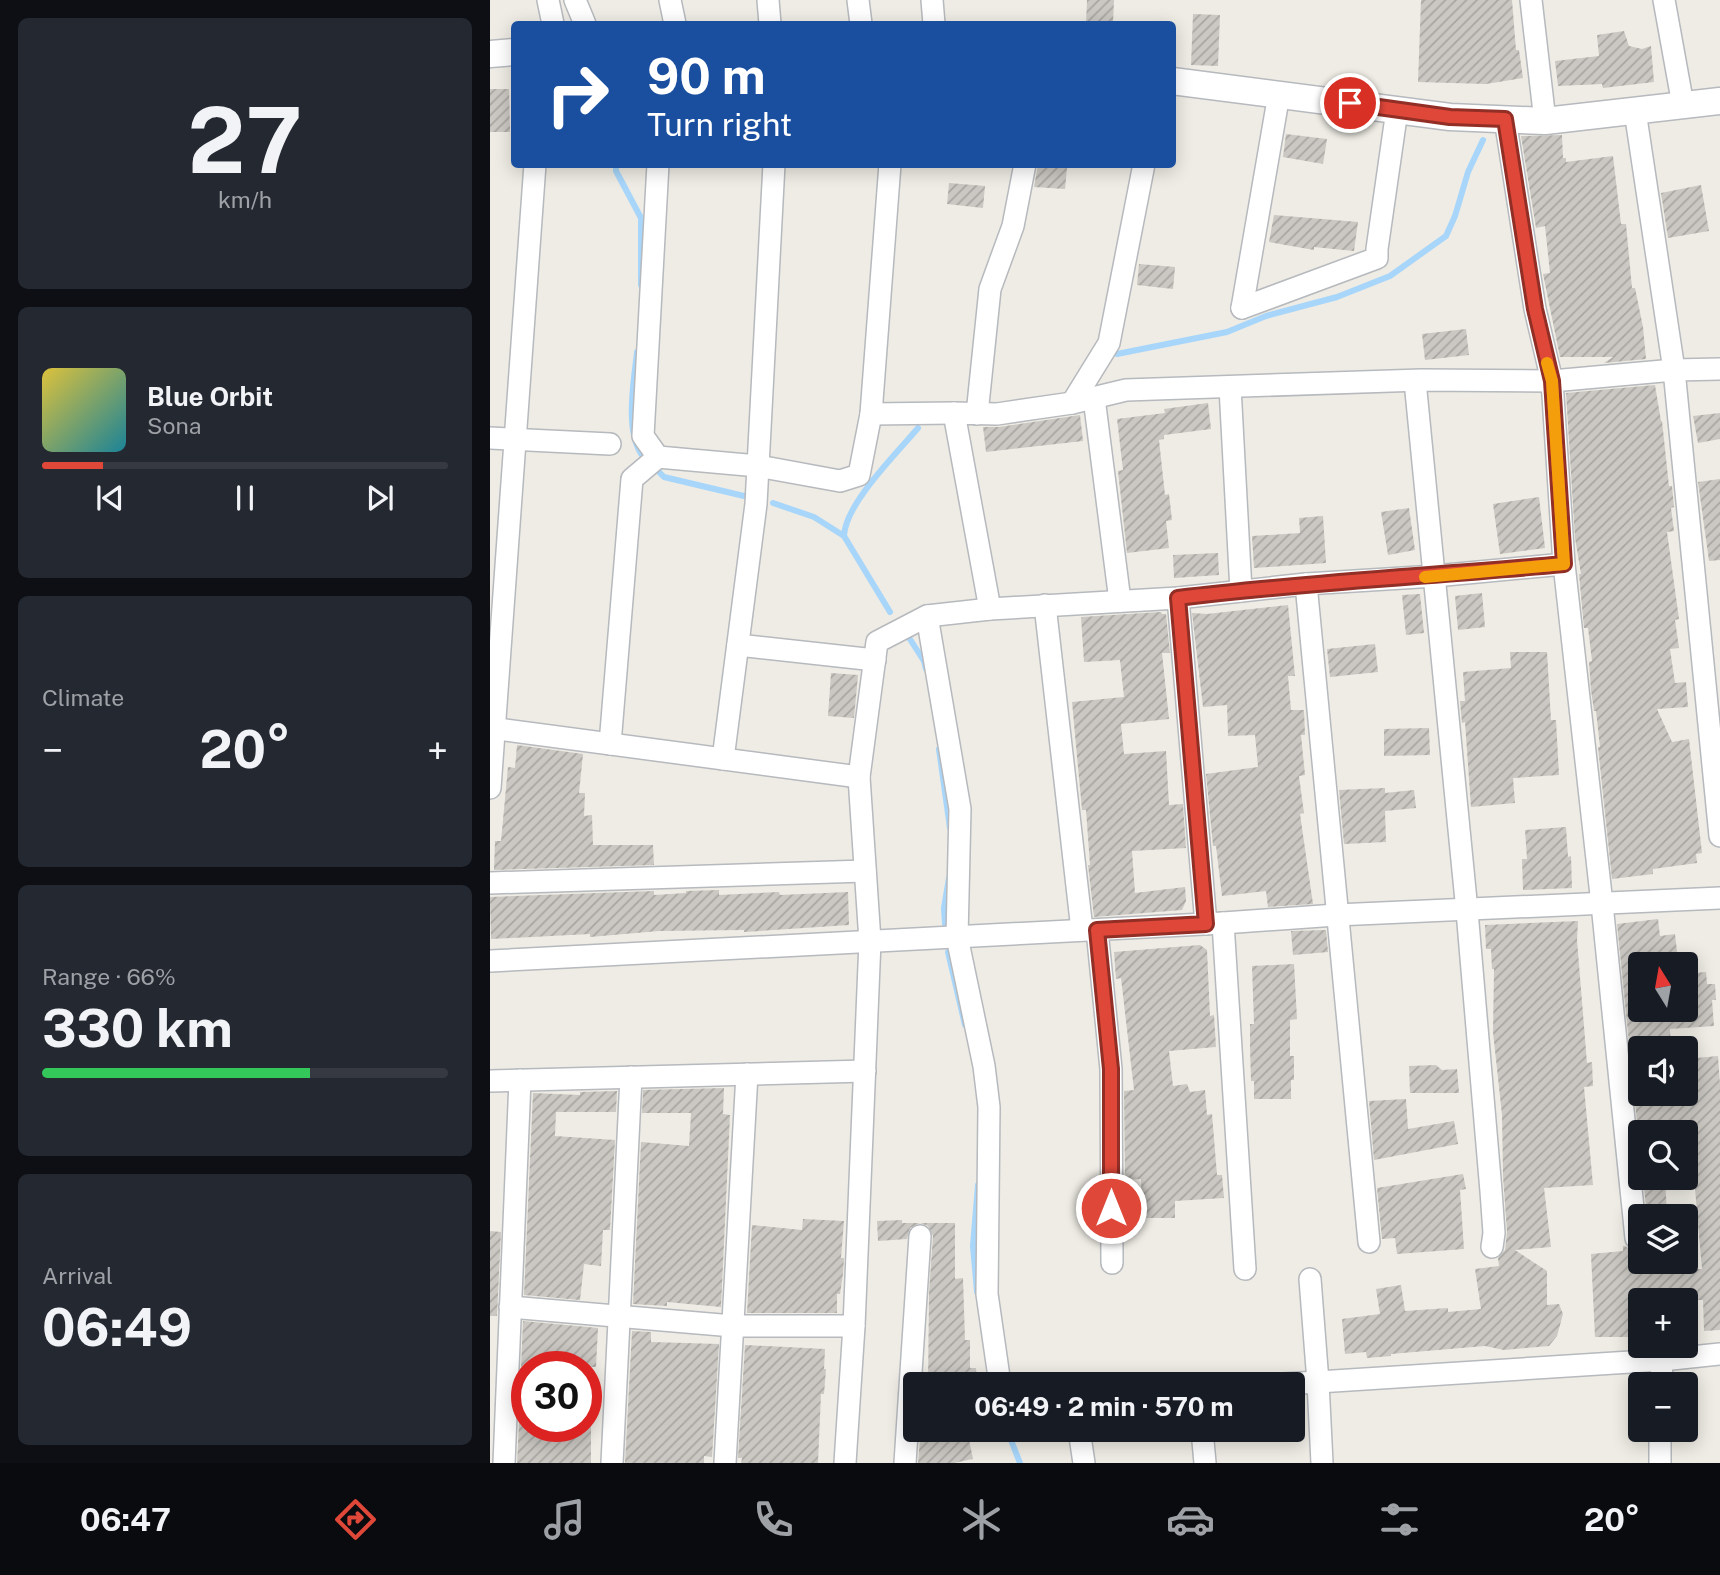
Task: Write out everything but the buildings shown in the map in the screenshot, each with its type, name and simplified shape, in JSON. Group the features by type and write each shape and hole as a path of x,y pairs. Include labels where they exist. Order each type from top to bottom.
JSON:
{"street":[{"path":"548,0 552,21"},
{"path":"575,0 584,21"},
{"path":"670,0 674,21"},
{"path":"768,0 770,21"},
{"path":"858,0 861,21"},
{"path":"932,0 934,21"},
{"path":"1531,0 1545,121"},
{"path":"1664,0 1683,105"},
{"path":"490,54 511,52"},
{"path":"1176,81 1450,117 1545,121 1720,101"},
{"path":"1279,94 1242,308 1377,258 1397,110"},
{"path":"1635,111 1674,370 1720,836"},
{"path":"1505,119 1535,309 1552,381 1564,564 1633,1204"},
{"path":"490,788 535,168"},
{"path":"658,168 643,436 658,457"},
{"path":"723,759 756,504 774,168"},
{"path":"610,744 632,479 658,457 758,466 840,481 859,475 871,414 890,168"},
{"path":"977,414 990,289 1013,226 1024,168"},
{"path":"1072,403 1109,343 1143,168"},
{"path":"871,414 997,414 1072,403 1126,390 1415,381 1552,381 1674,370 1720,369"},
{"path":"1415,381 1467,911 1491,1191 1494,1233 1492,1247"},
{"path":"1230,387 1241,591"},
{"path":"1094,398 1120,601"},
{"path":"954,413 990,608"},
{"path":"490,438 610,444"},
{"path":"845,1463 854,1326 870,941 859,777 877,642 927,616 990,608 1178,598 1306,584 1564,564"},
{"path":"1306,584 1369,1242"},
{"path":"1178,598 1214,924 1245,1269"},
{"path":"1045,605 1111,1069 1112,1263"},
{"path":"927,616 960,809 957,937 984,1066 989,1107 987,1294 998,1372"},
{"path":"738,645 875,660"},
{"path":"493,728 859,777"},
{"path":"490,883 865,871"},
{"path":"490,961 1214,924 1336,915 1720,898"},
{"path":"490,1081 865,1071"},
{"path":"725,1463 747,1074"},
{"path":"612,1463 631,1077"},
{"path":"504,1463 520,1080"},
{"path":"905,1463 920,1236"},
{"path":"1310,1279 1322,1463"},
{"path":"510,1307 733,1326 854,1326"},
{"path":"1305,1383 1720,1354"},
{"path":"1662,1360 1662,1372"},
{"path":"1081,1442 1084,1463"},
{"path":"1203,1442 1205,1463"},
{"path":"1660,1442 1660,1463"}],"waterway":[{"path":"1117,354 1227,332 1266,316 1337,297 1390,276 1446,236 1468,172 1483,140"},
{"path":"616,168 641,218 641,285"},
{"path":"637,352 632,393 632,424 634,438 646,460"},
{"path":"890,612 844,536 847,523 862,494 918,428"},
{"path":"654,467 664,477 744,496"},
{"path":"773,503 814,517 844,536"},
{"path":"906,633 924,661 926,669"},
{"path":"939,749 950,828"},
{"path":"945,924 944,908 949,878"},
{"path":"948,952 965,1025"},
{"path":"977,1292 973,1246 978,1185"},
{"path":"1012,1442 1020,1463"}],"slow traffic":[{"path":"1425,577 1564,564 1552,381 1547,363"}],"route":[{"path":"1111,1208 1111,1069 1097,930 1206,924 1178,598 1306,584 1564,564 1552,381 1535,309 1505,119 1450,117 1350,103"}]}
